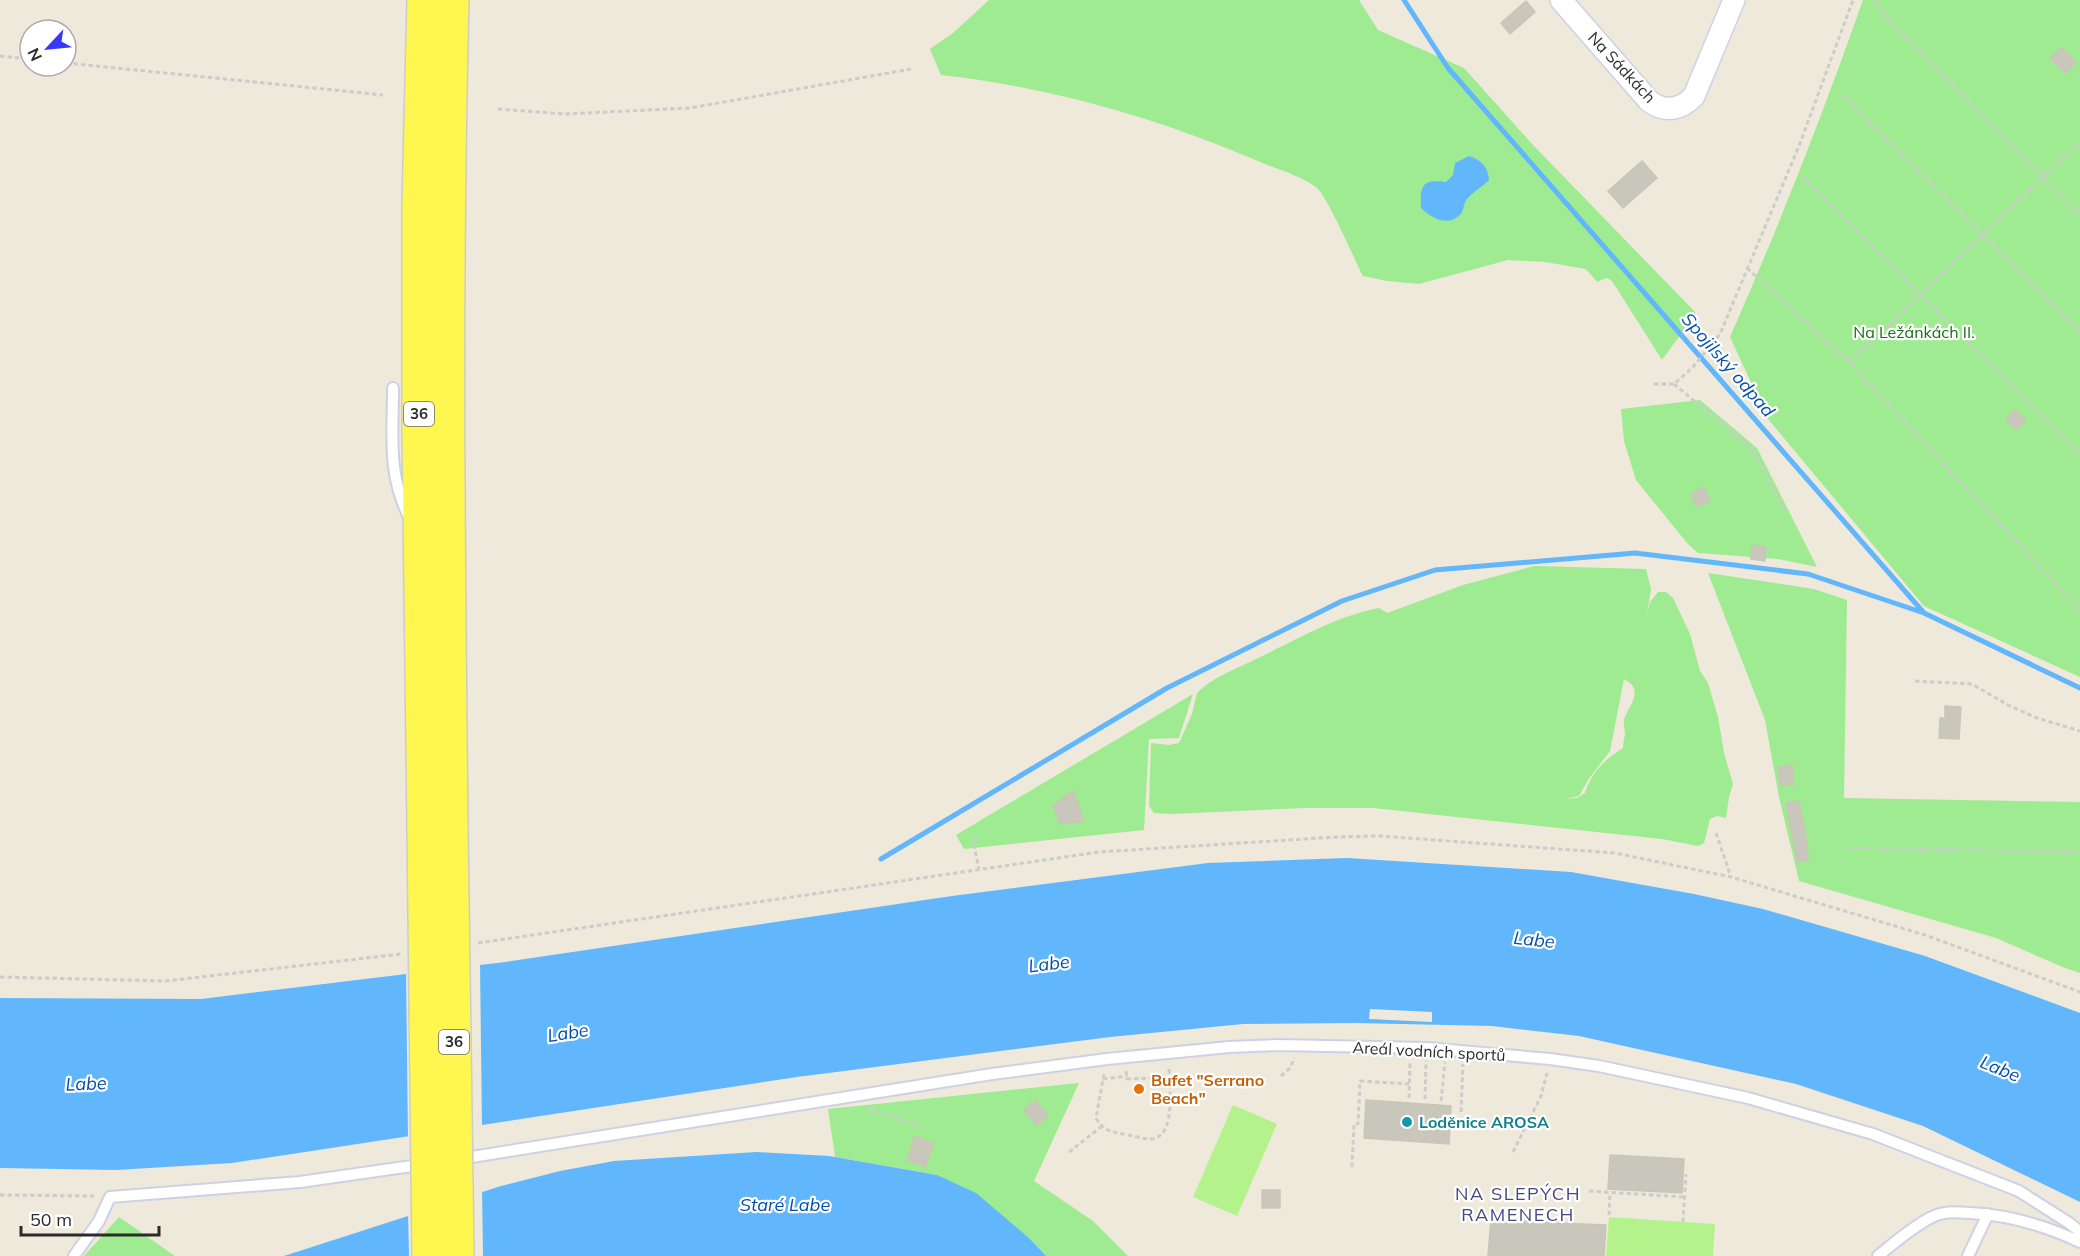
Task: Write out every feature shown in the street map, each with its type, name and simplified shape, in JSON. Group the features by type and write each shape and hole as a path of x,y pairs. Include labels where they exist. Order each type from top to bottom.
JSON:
{"main road":[{"name":"36","path":"424,0 419,206 420,538 438,829 457,1256"},
{"name":"36","path":"429,1256 452,0"}],"street":[{"name":"Na Sádkách","path":"1561,0 1649,101 1668,109 1681,106 1694,96 1734,0"}],"lane":[{"path":"393,388 393,469 400,500 420,538"},
{"name":"Areál vodních sportů","path":"111,1197 255,1186 351,1175 992,1074 1107,1059 1229,1047 1427,1047 1599,1066 1748,1098 1873,1134 2019,1191 2069,1223 2078,1230 2080,1235"},
{"path":"74,1256 99,1221 111,1197"},
{"path":"1878,1256 1930,1218 1953,1212 1988,1214 2029,1221 2080,1242"},
{"path":"1968,1256 1988,1214"}],"path":[{"path":"1674,384 1693,367 1720,334 1798,146 1853,0"},
{"path":"1876,0 1879,9 2080,216"},
{"path":"0,56 18,58"},
{"path":"78,64 383,95"},
{"path":"498,109 565,114 690,108 911,69"},
{"path":"1842,95 2080,332"},
{"path":"1848,362 2080,142"},
{"path":"1803,177 2080,454"},
{"path":"1747,268 1848,362 2080,610"},
{"path":"1654,384 1674,384 1753,450 1784,510"},
{"path":"1915,681 1972,684 2028,714 2080,731"},
{"path":"1716,833 1731,877"},
{"path":"477,943 1099,852 1379,836 1615,853 1731,877 1925,934 2080,992"},
{"path":"976,837 974,846 979,869"},
{"path":"1845,848 2080,852"},
{"path":"0,977 166,981 406,953"},
{"path":"1281,1076 1289,1069 1301,1046"},
{"path":"1408,1098 1411,1047"},
{"path":"1425,1099 1427,1047"},
{"path":"1441,1101 1446,1049"},
{"path":"1461,1112 1463,1050"},
{"path":"1107,1059 1096,1118 1101,1127 1108,1131 1149,1139 1164,1132 1169,1122 1168,1053"},
{"path":"1125,1057 1126,1076"},
{"path":"1513,1152 1541,1096 1550,1059"},
{"path":"1103,1078 1126,1076 1127,1079 1151,1078"},
{"path":"1352,1167 1354,1124 1358,1124 1360,1081 1409,1084"},
{"path":"849,1098 871,1110 925,1128"},
{"path":"1069,1152 1101,1127"},
{"path":"1683,1222 1686,1174"},
{"path":"1589,1191 1684,1197"},
{"path":"1609,1215 1611,1192"},
{"path":"0,1195 111,1197"}],"green space":[{"path":"989,0 1359,0 1378,30 1464,68 1533,145 1696,313 1662,360 1612,281 1607,278 1597,282 1586,269 1545,262 1508,260 1419,284 1363,276 1321,193 1316,187 1302,179 1216,144 1139,117 1021,87 941,75 930,49 953,33"},
{"name":"Na Ležánkách II.","path":"1863,0 2080,0 2080,677 1924,606 1768,419 1730,337 1800,170"},
{"path":"1700,400 1757,448 1817,567 1778,559 1698,553 1687,543 1636,480 1624,441 1621,409"},
{"path":"1534,566 1646,569 1651,589 1647,614 1650,602 1658,592 1666,592 1673,598 1690,634 1700,671 1708,683 1718,717 1724,753 1733,784 1726,818 1717,816 1710,819 1704,843 1698,846 1662,839 1373,808 1154,813 1149,806 1151,743 1169,745 1179,743 1192,714 1197,693 1203,687 1301,637 1347,617 1379,608 1387,613 1463,585","holes":["1624,679 1635,693 1624,720 1623,748 1600,767 1585,793 1577,798 1566,799 1579,796 1610,751"]},
{"path":"1708,573 1814,589 1847,600 1844,798 2080,802 2080,973 1996,938 1799,881 1779,797 1765,720"},
{"path":"1193,694 1179,738 1149,739 1144,830 964,849 956,835"},
{"path":"1079,1083 1034,1181 1093,1221 1128,1256 1046,1256 1029,1238 937,1175 835,1157 828,1109"},
{"path":"1233,1105 1277,1124 1237,1216 1193,1197"},
{"path":"119,1217 175,1256 84,1256"},
{"path":"1609,1217 1715,1224 1713,1256 1606,1256"}],"water":[{"path":"1469,156 1483,164 1489,180 1467,199 1462,212 1452,220 1441,220 1425,212 1421,208 1421,194 1424,185 1432,182 1446,182 1453,175 1455,163"},
{"name":"Labe","path":"1347,858 1571,872 1694,894 1763,909 1925,956 2080,1013 2080,1202 1923,1126 1796,1084 1579,1036 1492,1026 1356,1023 1243,1024 1110,1037 797,1077 232,1163 116,1170 0,1168 0,998 201,999 505,962 952,896 1208,863"},
{"name":"Staré Labe","path":"757,1152 829,1156 937,1175 976,1193 1029,1238 1046,1256 284,1256 501,1186 560,1171 614,1161"}],"pier":[{"path":"480,962 482,1127 408,1139 406,971"},
{"path":"1370,1009 1432,1012 1432,1022 1369,1019"},
{"path":"482,1189 483,1256 409,1256 408,1212"}],"building":[{"path":"1526,1 1535,12 1510,34 1501,23"},
{"path":"2062,48 2076,63 2065,73 2050,58"},
{"path":"1642,161 1657,178 1623,208 1608,191"},
{"path":"2016,410 2026,420 2016,430 2006,419"},
{"path":"1704,487 1710,501 1697,507 1691,494"},
{"path":"1752,545 1766,547 1765,561 1751,559"},
{"path":"1945,706 1961,707 1959,739 1939,738 1940,718 1945,718"},
{"path":"1792,765 1794,784 1780,785 1778,767"},
{"path":"1073,791 1084,821 1060,824 1053,805"},
{"path":"1799,801 1808,860 1797,862 1786,803"},
{"path":"1035,1100 1048,1115 1037,1126 1024,1110"},
{"name":"Loděnice AROSA","path":"1366,1100 1451,1106 1449,1144 1364,1138"},
{"path":"915,1136 934,1144 925,1167 907,1160"},
{"path":"1610,1155 1684,1159 1682,1193 1608,1189"},
{"path":"1262,1190 1280,1190 1280,1208 1262,1208"},
{"path":"1491,1220 1606,1225 1604,1256 1488,1256"}],"waterway":[{"name":"Spojilský odpad","path":"1404,0 1448,68 1924,613 2080,688"},
{"path":"881,859 1167,688 1342,601 1435,570 1635,553 1808,574 1924,613"}],"place":[{"name":"Bufet \"Serrano Beach\"","path":"1139,1089"},
{"name":"Loděnice AROSA","path":"1407,1122"}],"district":[{"name":"NA SLEPÝCH RAMENECH","path":"1518,1204"}]}
